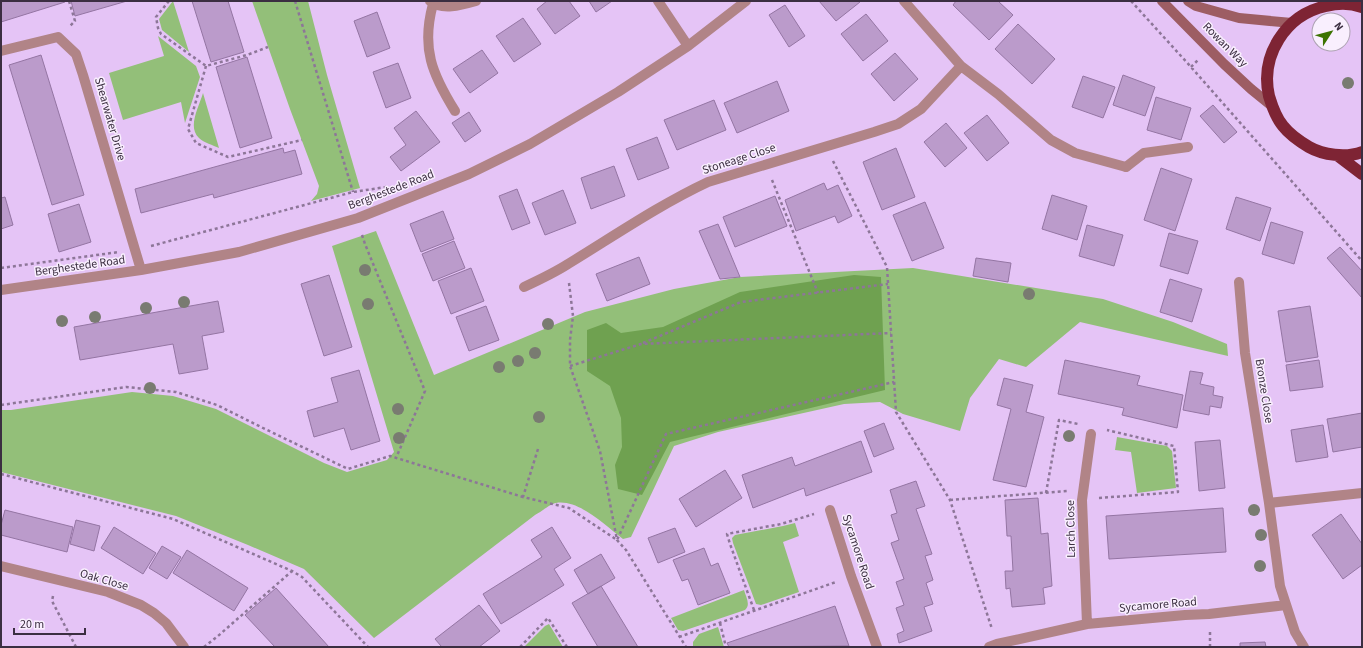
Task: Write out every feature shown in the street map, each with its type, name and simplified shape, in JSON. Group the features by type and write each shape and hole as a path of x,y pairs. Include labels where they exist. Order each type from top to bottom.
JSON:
{"highway":[{"path":"1362,7 1336,3 1319,7 1304,14 1292,23 1278,40 1269,61 1267,84 1272,106 1282,125 1297,140 1316,150 1337,155 1362,152"},
{"path":"1337,155 1362,174"}],"street":[{"path":"455,111 434,72 430,56 427,39 431,2 448,7 476,1"},
{"path":"658,1 688,46"},
{"name":"Berghestede Road","path":"1,290 142,270 239,252 358,218 468,174 530,144 618,92 688,46 746,1"},
{"path":"904,1 961,66 998,94 1052,140 1076,153 1126,167 1144,153 1188,146"},
{"name":"Rowan Way","path":"1162,1 1251,90 1272,106"},
{"name":"Rowan Way","path":"1188,1 1196,6 1239,18 1292,23"},
{"path":"1,51 58,37"},
{"name":"Shearwater Drive","path":"58,37 76,54 142,270"},
{"name":"Stoneage Close","path":"524,287 566,265 689,191 708,182 898,124 921,109 961,66"},
{"name":"Bronze Close","path":"1240,282 1245,353 1269,503 1280,586 1286,605"},
{"name":"Larch Close","path":"1087,624 1083,495 1091,430"},
{"path":"1269,503 1362,493"},
{"name":"Sycamore Road","path":"830,510 851,576 877,647"},
{"name":"Oak Close","path":"1,566 108,592 141,605 166,623 184,647"},
{"path":"1286,605 1295,632 1304,647"},
{"name":"Sycamore Road","path":"993,645 1018,643 1087,624 1209,614 1286,605"}],"path":[{"path":"58,37 75,21 69,1"},
{"path":"169,1 156,17 158,28 162,34 206,66"},
{"path":"295,1 353,192"},
{"path":"1131,1 1362,261"},
{"path":"206,66 247,55 268,47"},
{"path":"206,66 188,129 196,143 228,157 302,140"},
{"path":"826,146 887,267 896,412 950,500 993,645"},
{"path":"766,164 818,293"},
{"path":"1,268 136,250 353,192 386,187 411,197"},
{"path":"358,218 365,244 425,391 396,458"},
{"path":"566,265 573,316 570,340 570,366 600,451 617,540"},
{"path":"570,366 641,344 741,302 888,284"},
{"path":"641,344 891,333"},
{"path":"617,540 666,434 894,382"},
{"path":"1,405 126,387 176,392 217,405 348,469 390,456 522,497 569,508 617,540 626,550 685,646"},
{"path":"950,500 1046,493 1083,495 1178,492 1174,446 1091,430 1059,420 1046,493"},
{"path":"522,497 538,449"},
{"path":"1,474 173,519 292,571 302,578 368,647"},
{"path":"754,610 727,534 781,524 830,510"},
{"path":"204,647 292,571"},
{"path":"679,637 851,576"},
{"path":"59,580 52,601 76,647"},
{"path":"520,647 548,618 567,647"},
{"path":"720,623 726,647"}],"green space":[{"path":"173,1 189,52 162,30 159,19"},
{"path":"252,1 308,1 327,75 360,188 311,201 317,194 319,186"},
{"path":"158,36 196,66 200,77 185,123 181,102 123,120 109,73 164,56"},
{"path":"203,93 219,148 201,140 194,128 195,117"},
{"path":"376,231 434,375 585,312 674,289 740,277 913,268 1103,299 1173,322 1227,344 1228,356 1080,322 1026,367 999,359 970,398 960,431 903,414 880,402 844,404 718,432 674,446 631,537 623,539 592,515 574,505 556,503 548,506 374,638 304,569 176,516 1,472 1,410 11,410 132,392 173,396 216,409 324,463 347,472 387,460 394,452 332,246"},
{"path":"854,275 881,277 885,390 670,442 642,495 618,489 615,465 622,447 621,418 610,386 587,371 587,330 606,323 621,333 663,327 740,292"},
{"path":"1117,437 1167,446 1172,451 1176,488 1137,493 1131,452 1115,450"},
{"path":"795,523 799,536 783,542 799,592 761,605 756,604 732,538 735,535"},
{"path":"744,590 748,603 745,610 683,631 678,630 671,618"},
{"path":"549,624 563,647 524,647 545,626"},
{"path":"718,627 724,647 693,647 693,642 699,634"}],"building":[{"path":"1,1 65,1 65,2 1,22"},
{"path":"71,1 127,1 75,16"},
{"path":"192,1 228,1 244,52 211,62"},
{"path":"547,1 569,1 580,16 555,34 537,9"},
{"path":"589,1 612,1 596,12"},
{"path":"819,1 860,1 860,2 836,21"},
{"path":"956,1 998,1 1013,15 989,40 953,5"},
{"path":"785,5 805,36 789,47 769,15"},
{"path":"377,12 390,48 367,57 354,21"},
{"path":"866,14 888,41 863,61 841,34"},
{"path":"523,18 541,44 514,62 496,36"},
{"path":"1018,24 1055,59 1032,84 995,49"},
{"path":"482,50 498,73 470,93 453,69"},
{"path":"895,53 918,79 894,101 871,74"},
{"path":"41,55 84,195 52,205 9,65"},
{"path":"247,57 272,138 240,148 216,67"},
{"path":"398,63 411,98 386,108 373,72"},
{"path":"1123,75 1155,87 1145,116 1113,105"},
{"path":"1083,76 1115,87 1103,118 1072,107"},
{"path":"777,81 789,111 737,133 724,103"},
{"path":"1156,97 1191,108 1181,140 1147,130"},
{"path":"714,100 726,130 677,150 664,120"},
{"path":"1213,105 1237,132 1224,143 1200,116"},
{"path":"416,111 440,142 401,171 390,157 406,145 394,128"},
{"path":"469,112 481,131 465,142 452,123"},
{"path":"987,115 1009,143 987,161 964,133"},
{"path":"946,123 967,148 945,167 924,142"},
{"path":"657,137 669,168 638,180 626,149"},
{"path":"283,148 284,153 295,150 302,174 214,198 213,194 141,213 135,189"},
{"path":"896,148 915,197 882,210 863,162"},
{"path":"614,166 625,196 591,209 581,178"},
{"path":"1161,168 1192,179 1175,231 1144,220"},
{"path":"824,183 827,190 838,185 852,216 838,223 835,216 796,231 785,200"},
{"path":"517,189 530,223 512,230 499,196"},
{"path":"563,190 576,223 545,235 532,203"},
{"path":"1052,195 1087,206 1077,240 1042,229"},
{"path":"775,196 787,226 735,247 723,217"},
{"path":"5,197 13,225 1,229 1,198"},
{"path":"1236,197 1271,208 1260,241 1226,229"},
{"path":"925,202 944,248 912,261 893,215"},
{"path":"79,204 91,242 59,252 48,214"},
{"path":"443,211 454,239 421,252 410,224"},
{"path":"1271,222 1303,232 1294,264 1262,254"},
{"path":"718,224 740,277 720,279 699,231"},
{"path":"1087,225 1123,235 1114,266 1079,256"},
{"path":"1169,233 1198,241 1188,274 1160,266"},
{"path":"454,241 465,268 433,281 422,254"},
{"path":"1340,247 1362,271 1362,298 1327,258"},
{"path":"639,257 650,284 607,301 596,274"},
{"path":"976,258 1011,263 1008,282 973,276"},
{"path":"471,268 484,301 451,314 438,281"},
{"path":"329,275 352,347 324,356 301,284"},
{"path":"1170,279 1202,289 1192,322 1160,312"},
{"path":"218,301 224,332 202,336 208,369 179,374 173,344 80,360 74,327"},
{"path":"486,306 499,340 469,351 456,317"},
{"path":"1310,306 1318,357 1286,362 1278,311"},
{"path":"1065,360 1140,376 1137,385 1183,395 1177,428 1122,415 1124,408 1058,394"},
{"path":"1319,360 1323,387 1290,391 1286,365"},
{"path":"359,370 380,441 351,450 344,428 314,437 307,411 338,402 331,378"},
{"path":"1190,371 1203,373 1200,384 1214,387 1213,395 1223,397 1221,408 1210,406 1209,415 1183,410"},
{"path":"1004,378 1033,385 1026,412 1044,417 1026,487 993,480 1011,409 997,405"},
{"path":"1362,413 1362,447 1333,452 1327,419"},
{"path":"884,423 894,449 874,457 864,431"},
{"path":"1323,425 1328,457 1296,462 1291,430"},
{"path":"1220,440 1225,488 1199,491 1195,442"},
{"path":"861,441 872,472 806,496 804,488 753,508 742,475 792,457 795,466"},
{"path":"725,470 742,498 696,527 679,499"},
{"path":"916,481 925,506 916,509 932,554 925,556 933,580 926,583 933,604 924,607 932,631 899,643 897,634 904,631 896,608 904,605 896,582 904,579 891,543 899,540 891,515 897,513 890,490"},
{"path":"1038,498 1041,534 1048,533 1052,586 1043,588 1045,604 1012,607 1010,588 1006,589 1005,571 1013,571 1011,536 1007,536 1005,500"},
{"path":"1223,508 1226,552 1109,559 1106,516"},
{"path":"5,510 73,527 67,552 1,535 1,525"},
{"path":"1341,514 1362,544 1362,565 1343,579 1312,535"},
{"path":"76,520 100,526 94,551 70,544"},
{"path":"114,527 156,553 143,574 101,548"},
{"path":"552,527 571,558 554,569 564,585 501,624 483,594 542,557 531,540"},
{"path":"675,528 685,552 658,563 648,538"},
{"path":"162,546 181,557 167,579 149,568"},
{"path":"704,548 711,566 718,563 730,593 698,605 688,579 682,581 673,560"},
{"path":"187,550 248,588 234,611 173,573"},
{"path":"601,554 615,578 588,594 574,570"},
{"path":"601,586 638,647 598,647 572,603"},
{"path":"276,588 329,647 275,647 245,615"},
{"path":"479,605 500,631 479,647 441,647 435,639"},
{"path":"835,606 849,646 729,647 727,643"},
{"path":"1265,642 1266,647 1240,647 1240,643"}]}
